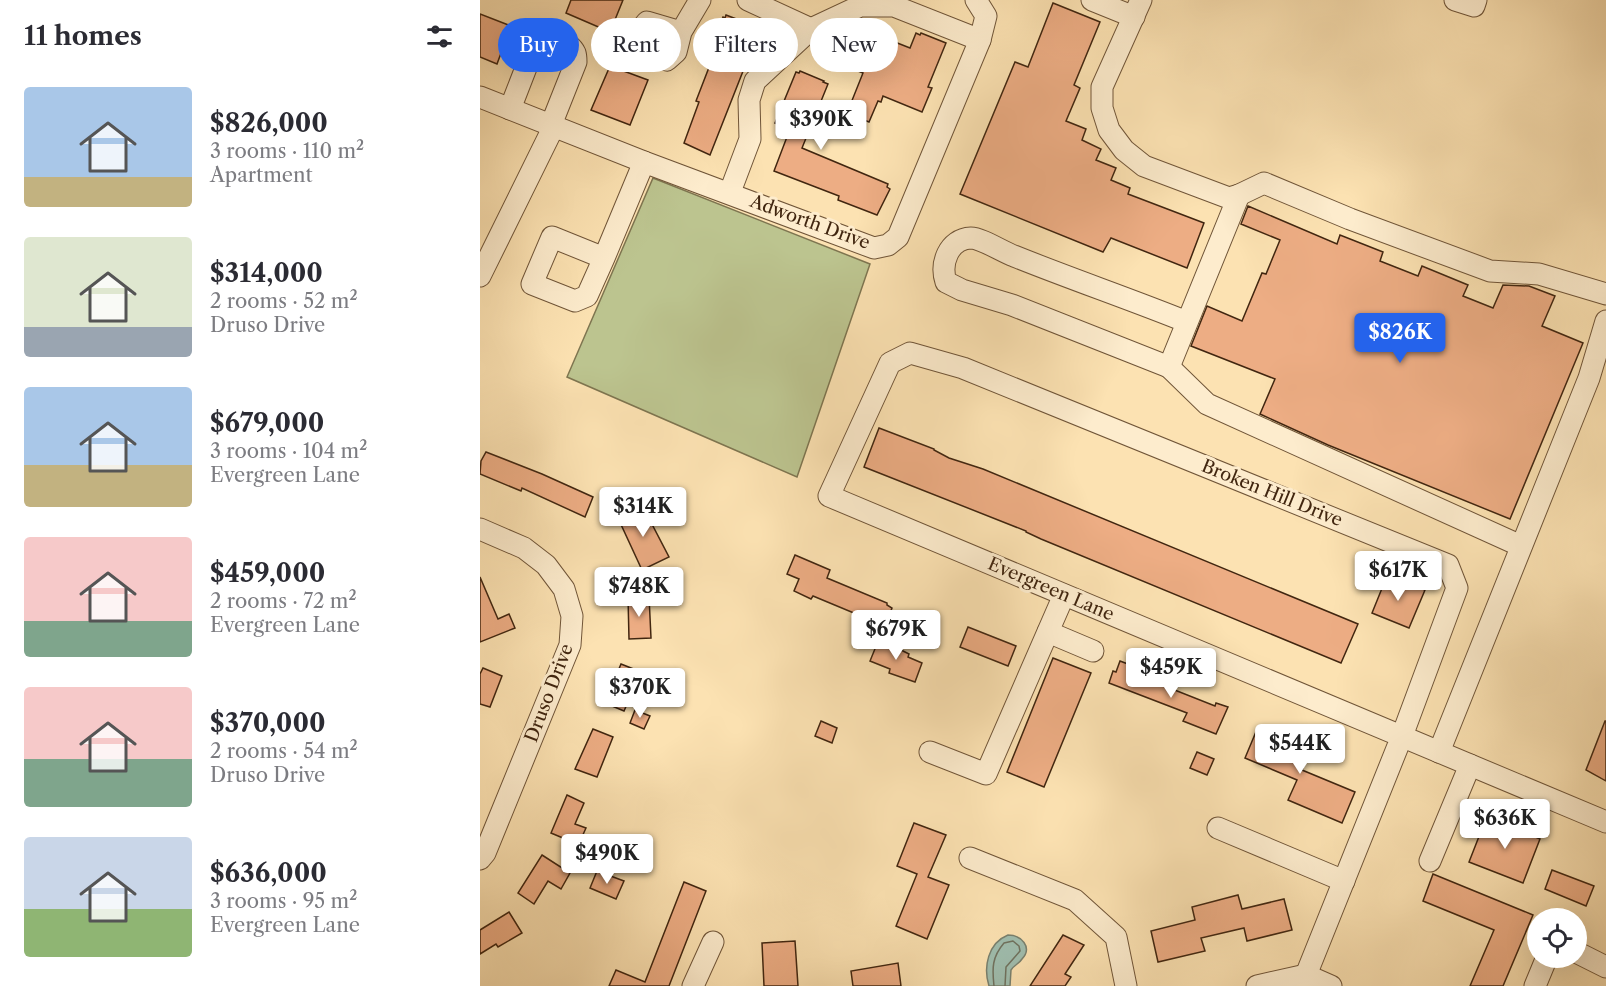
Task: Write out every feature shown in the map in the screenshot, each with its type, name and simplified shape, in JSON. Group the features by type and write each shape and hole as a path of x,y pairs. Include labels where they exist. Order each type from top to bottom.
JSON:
{"street":[{"path":"681,32 700,0"},
{"path":"748,0 810,29"},
{"name":"Adworth Drive","path":"480,97 644,162 874,248 888,245 898,237 980,40 986,16 976,0"},
{"path":"1092,0 1138,9 1102,87 1102,108 1109,130 1124,150 1144,166 1229,198 1264,183 1350,219 1490,271 1539,274 1606,294"},
{"path":"1455,0 1474,6 1476,0"},
{"path":"834,18 860,6 894,6 980,40"},
{"path":"729,192 750,139 749,100 755,81 810,30"},
{"path":"480,276 553,125 576,62 575,52 570,47 548,39 536,42 510,109"},
{"path":"604,258 644,162"},
{"path":"1169,367 1239,195"},
{"path":"1187,322 1005,253 973,238 956,242 946,255 942,271 946,282 962,290 1012,305 1169,367 1207,404 1521,546"},
{"path":"1439,752 1589,378 1606,321"},
{"name":"Broken Hill Drive","path":"829,496 890,363 910,353 963,368 1448,565 1457,588 1402,736 1306,975"},
{"name":"Evergreen Lane","path":"829,496 1606,822"},
{"name":"Druso Drive","path":"480,530 525,548 546,565 564,589 572,616 570,645 485,853 480,859"},
{"path":"930,752 986,774 1064,595"},
{"path":"1048,632 1093,651"},
{"path":"1430,861 1470,765"},
{"path":"1218,828 1344,881"},
{"path":"970,858 1075,900 1116,937 1126,986"},
{"path":"693,986 713,942"},
{"path":"1587,958 1606,967"},
{"path":"1535,986 1542,968"},
{"path":"1257,986 1306,975 1331,986"}],"green space":[{"path":"653,178 870,264 797,477 567,377"}],"water":[{"path":"1008,935 1024,942 1025,955 1011,970 1010,986 989,986 987,964 989,956 996,944"}],"building":[{"path":"571,0 623,0 616,18 591,18 591,24 566,13"},
{"path":"1053,3 1100,22 1074,85 1080,88 1066,121 1086,129 1082,140 1101,149 1096,160 1116,168 1111,180 1130,188 1128,194 1204,223 1187,268 1111,238 1103,252 960,194 1015,62 1028,67"},
{"path":"480,14 498,21 498,61 497,64 480,57"},
{"path":"916,33 946,43 928,87 932,88 922,112 883,96 881,102 878,101 869,122 847,113 863,73 860,72 898,72 898,43 910,48"},
{"path":"800,71 828,84 802,148 888,184 887,187 890,189 877,215 838,200 839,196 774,171 790,129 775,123 796,72"},
{"path":"607,72 626,72 648,80 630,125 591,110"},
{"path":"707,72 743,72 710,155 684,143 699,102 696,101"},
{"path":"1248,206 1337,244 1340,235 1383,252 1380,261 1418,276 1422,266 1468,285 1463,296 1493,308 1503,285 1529,286 1555,296 1542,326 1583,343 1510,519 1328,445 1260,414 1275,379 1191,346 1207,306 1242,321 1262,273 1266,274 1280,240 1241,224"},
{"path":"879,428 1358,624 1341,663 1026,531 864,467"},
{"path":"486,452 593,497 585,517 522,488 521,491 480,474 481,461"},
{"path":"642,505 669,557 642,570 618,518"},
{"path":"795,555 830,570 827,578 887,603 892,608 885,626 813,596 811,599 794,591 799,579 787,574"},
{"path":"1387,576 1425,590 1409,628 1372,613"},
{"path":"480,577 498,619 509,614 515,628 480,642"},
{"path":"649,596 651,638 629,639 628,597"},
{"path":"968,627 1016,646 1008,666 960,647"},
{"path":"879,639 922,663 915,682 889,673 890,669 870,661"},
{"path":"1053,658 1091,673 1044,787 1007,772"},
{"path":"1120,661 1133,666 1131,670 1134,673 1157,683 1215,706 1216,703 1228,707 1216,734 1183,721 1187,713 1109,683"},
{"path":"621,664 641,672 624,711 605,703"},
{"path":"483,668 502,676 490,707 480,704 480,674"},
{"path":"635,710 650,716 644,729 630,723"},
{"path":"821,721 837,728 832,743 815,736"},
{"path":"1606,721 1606,781 1586,770"},
{"path":"1258,727 1311,750 1302,770 1355,792 1342,823 1288,800 1297,780 1245,758"},
{"path":"593,729 613,737 597,777 575,769"},
{"path":"1197,752 1214,759 1207,775 1190,768"},
{"path":"567,795 584,803 575,824 586,828 581,839 572,835 570,841 551,833"},
{"path":"1487,816 1540,839 1523,883 1469,862"},
{"path":"914,823 946,835 928,877 949,885 927,939 896,926 917,874 897,866"},
{"path":"542,855 570,873 561,889 548,881 534,904 518,893"},
{"path":"1552,870 1594,886 1586,906 1545,889"},
{"path":"597,871 624,881 616,899 590,888"},
{"path":"1433,874 1527,913 1527,929 1503,986 1470,986 1494,930 1423,901"},
{"path":"684,882 706,891 669,986 609,986 616,970 645,982"},
{"path":"1238,895 1242,909 1284,899 1292,930 1247,941 1244,928 1201,938 1205,951 1158,962 1151,931 1195,920 1192,907"},
{"path":"509,912 522,933 480,954 480,930"},
{"path":"1063,935 1084,945 1065,974 1071,977 1065,986 1030,986"},
{"path":"795,941 798,986 764,986 762,943"},
{"path":"898,963 901,986 853,986 851,971"}]}
